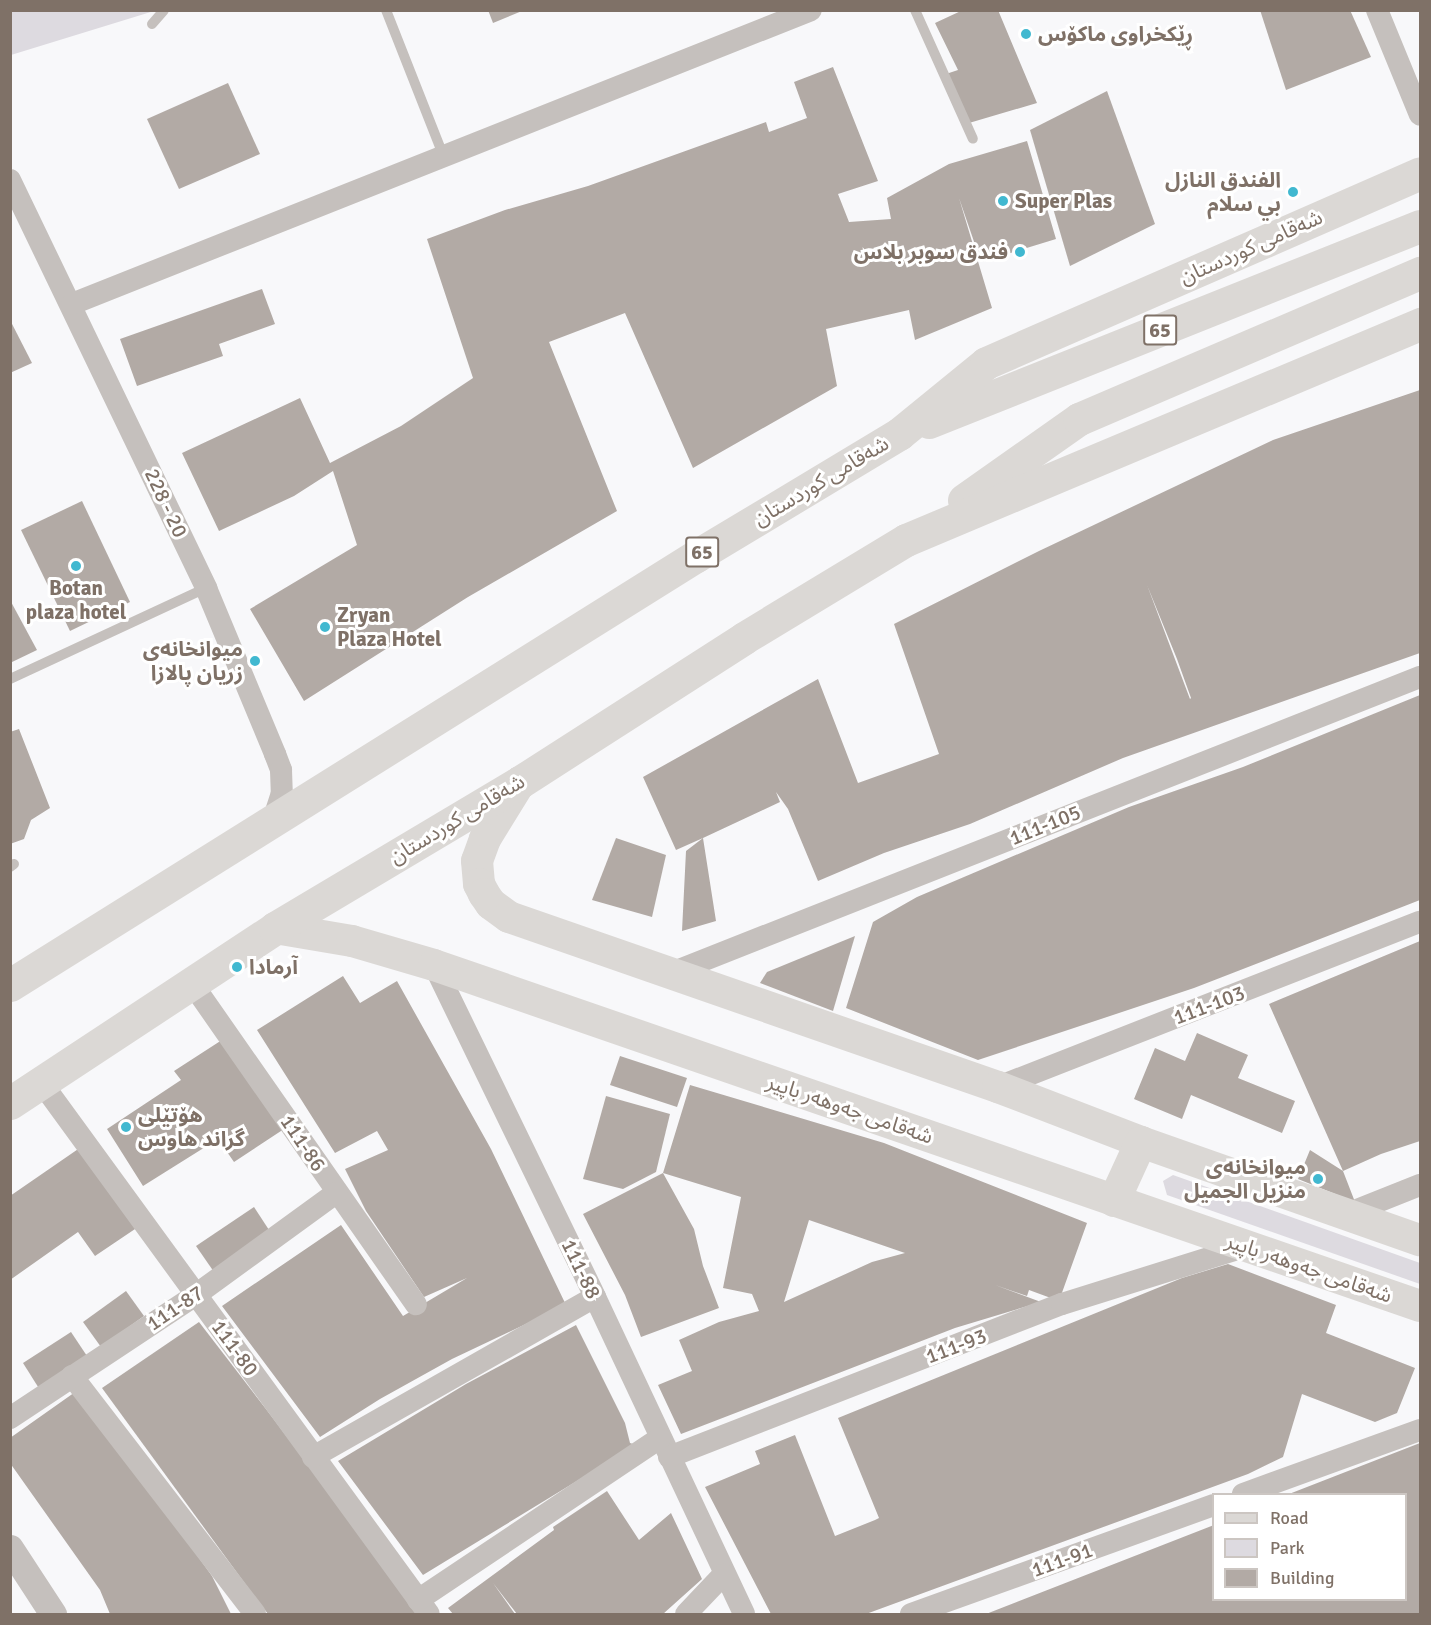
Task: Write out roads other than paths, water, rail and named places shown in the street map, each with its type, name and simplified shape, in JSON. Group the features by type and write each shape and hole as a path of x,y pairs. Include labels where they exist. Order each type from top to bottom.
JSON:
{"highway":[{"name":"شەقامی کوردستان","path":"10,986 696,556 899,434 986,363 1420,173"},
{"name":"شەقامی کوردستان","path":"899,434 1420,226"},
{"name":"شەقامی کوردستان","path":"10,1103 275,928 520,782 744,638 906,540 1080,419 1420,273"},
{"name":"شەقامی کوردستان","path":"906,540 1420,324"}],"main road":[{"path":"520,782 480,850 477,861 479,884 491,904 509,917 998,1088 1141,1142 1420,1240"},
{"name":"شەقامی جەوهەر باپیر","path":"275,928 352,941 434,965 1420,1306"},
{"path":"1114,1201 1141,1142"}],"street":[{"path":"72,304 444,158 811,10"},
{"path":"1377,10 1420,115"},
{"name":"228 - 20","path":"10,180 72,304 206,588 275,754 281,770 282,792 274,814 259,830"},
{"name":"111-105","path":"669,974 1420,677"},
{"name":"111-103","path":"998,1088 1420,922"},
{"name":"111-88","path":"434,965 595,1297 723,1575 744,1614"},
{"name":"111-86","path":"191,982 336,1193 416,1304"},
{"name":"111-80","path":"41,1082 424,1607"},
{"path":"1347,1214 1420,1185"},
{"name":"111-87","path":"10,1418 197,1294 336,1193"},
{"name":"111-93","path":"424,1607 664,1448 1062,1304 1247,1246"},
{"path":"313,1457 595,1297"},
{"path":"72,1376 255,1614"},
{"path":"1246,1493 1420,1430"},
{"name":"111-91","path":"911,1614 1212,1506"},
{"path":"10,1548 53,1614"},
{"path":"686,1614 723,1575"}],"lane":[{"path":"152,24 164,10"},
{"path":"386,10 444,158"},
{"path":"915,10 973,140"},
{"path":"10,679 206,588"}],"place":[{"name":"ڕێکخراوی ماکۆس","path":"1026,34"},
{"name":"الفندق النازل بي سلام","path":"1293,192"},
{"name":"Super Plas","path":"1003,201"},
{"name":"فندق سوبر بلاس","path":"1020,252"},
{"name":"Botan plaza hotel","path":"76,566"},
{"name":"Zryan Plaza Hotel","path":"325,627"},
{"name":"میوانخانەی زریان پالازا","path":"255,661"},
{"name":"آرمادا","path":"237,967"},
{"name":"هۆتێلی گراند هاوس","path":"126,1127"},
{"name":"میوانخانەی منزیل الجمیل","path":"1318,1179"}]}
